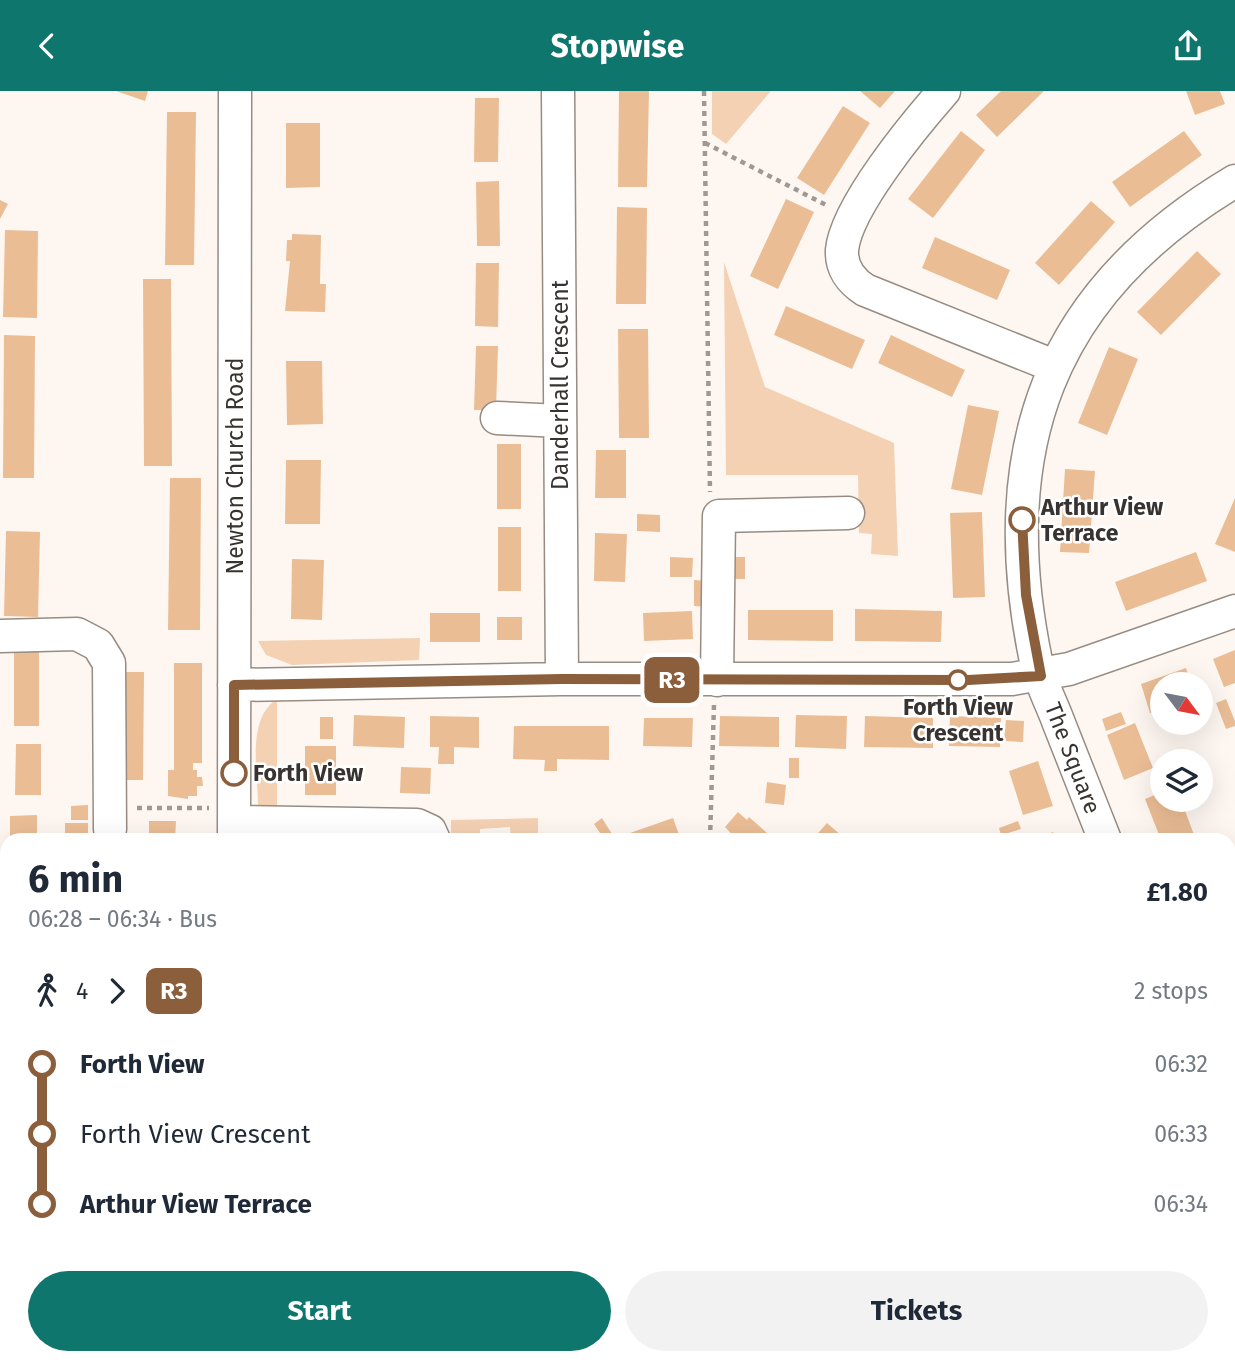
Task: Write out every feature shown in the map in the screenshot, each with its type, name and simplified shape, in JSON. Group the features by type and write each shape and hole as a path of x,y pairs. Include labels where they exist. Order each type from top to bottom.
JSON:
{"street":[{"name":"Newton Church Road","path":"234,823 235,91"},
{"name":"Danderhall Crescent","path":"558,91 562,679"},
{"path":"944,91 911,129 875,180 854,219 842,250 844,264 858,285 1054,366"},
{"path":"1041,676 1026,595 1022,520 1035,418 1054,366 1080,320 1136,254 1171,222 1235,181"},
{"path":"497,418 560,421"},
{"path":"717,680 719,516 849,513"},
{"path":"234,685 562,679 968,680 1041,676 1101,659 1235,611"},
{"path":"0,636 76,634 98,645 109,663 110,819"},
{"name":"The Square","path":"1041,676 1102,833"},
{"path":"234,823 417,825 431,833"}],"path":[{"path":"704,91 710,491 719,516"},
{"path":"705,142 854,219"},
{"path":"710,833 717,680"},
{"path":"110,819 234,823"}],"shaded area":[{"path":"712,91 771,91 726,144 712,134"},
{"path":"724,262 765,387 894,443 898,556 871,554 872,534 859,533 858,475 726,475"},
{"path":"420,638 419,660 292,665 266,655 258,641"},
{"path":"277,699 277,817 263,811 258,805 256,747 261,719 267,708"},
{"path":"538,818 538,833 510,833 510,827 480,829 480,833 451,833 451,820"}],"building":[{"path":"116,91 148,91 145,101"},
{"path":"619,91 649,91 647,187 618,187"},
{"path":"860,91 895,91 880,108"},
{"path":"1001,91 1044,91 997,137 976,115"},
{"path":"1186,91 1220,91 1225,104 1195,115"},
{"path":"475,98 499,98 498,162 474,162"},
{"path":"843,106 870,123 824,195 797,178"},
{"path":"167,112 196,112 194,265 165,265"},
{"path":"286,123 320,123 320,187 286,188"},
{"path":"961,131 985,150 933,218 908,199"},
{"path":"1184,131 1202,155 1130,207 1112,182"},
{"path":"499,181 500,246 477,246 476,182"},
{"path":"786,199 814,212 778,289 750,276"},
{"path":"0,200 8,204 0,219"},
{"path":"1091,201 1115,222 1059,285 1035,263"},
{"path":"617,207 647,208 646,304 616,304"},
{"path":"5,230 38,231 37,318 3,317"},
{"path":"292,234 321,235 320,284 326,284 325,312 285,311 290,261 286,261 287,240 292,240"},
{"path":"935,237 1010,270 997,300 922,268"},
{"path":"1197,251 1221,274 1161,335 1137,312"},
{"path":"476,263 499,263 498,327 475,326"},
{"path":"143,279 171,279 172,466 144,466"},
{"path":"786,306 865,340 852,369 774,335"},
{"path":"618,329 648,329 649,438 619,438"},
{"path":"4,335 35,336 34,478 3,478"},
{"path":"891,335 965,370 952,397 878,363"},
{"path":"476,346 498,346 496,410 474,410"},
{"path":"1109,347 1138,359 1107,435 1078,423"},
{"path":"286,361 322,361 323,424 287,425"},
{"path":"968,405 999,411 982,495 951,489"},
{"path":"497,444 521,444 521,509 497,509"},
{"path":"596,450 626,450 626,498 595,498"},
{"path":"286,460 321,460 320,524 285,524"},
{"path":"1065,469 1095,471 1089,553 1060,552"},
{"path":"170,478 201,478 200,630 168,630"},
{"path":"1235,498 1235,552 1215,544"},
{"path":"982,512 985,597 953,598 950,513"},
{"path":"637,514 660,515 660,532 637,531"},
{"path":"498,527 521,527 521,591 498,591"},
{"path":"6,531 40,532 38,617 4,616"},
{"path":"595,533 627,534 625,582 594,581"},
{"path":"1196,552 1207,581 1126,611 1115,582"},
{"path":"670,557 693,558 692,577 670,577"},
{"path":"732,557 745,557 745,579 731,579"},
{"path":"292,559 324,560 322,620 291,619"},
{"path":"694,580 708,581 707,607 694,606"},
{"path":"855,609 942,611 941,642 855,641"},
{"path":"748,610 833,610 833,641 748,640"},
{"path":"692,611 693,639 644,641 643,613"},
{"path":"430,613 480,613 480,642 430,642"},
{"path":"497,617 522,617 522,640 497,640"},
{"path":"14,648 39,648 39,726 14,726"},
{"path":"1235,650 1235,683 1224,687 1213,659"},
{"path":"174,663 202,663 202,763 193,763 193,770 197,770 197,777 202,777 203,786 197,786 197,796 188,796 188,799 168,796 168,770 174,770"},
{"path":"122,672 144,672 143,780 122,780"},
{"path":"1150,681 1150,713 1141,684"},
{"path":"1226,699 1235,726 1226,729 1216,703"},
{"path":"1121,712 1126,724 1106,731 1102,719"},
{"path":"354,715 405,717 404,748 353,746"},
{"path":"796,715 847,716 846,749 795,747"},
{"path":"430,716 479,717 479,748 454,747 454,764 438,764 439,747 430,747"},
{"path":"720,716 779,717 779,747 719,746"},
{"path":"865,716 933,718 933,748 864,747"},
{"path":"950,716 1001,718 1000,747 949,746"},
{"path":"320,717 333,717 333,739 320,739"},
{"path":"644,718 693,718 692,747 643,746"},
{"path":"1006,720 1024,721 1023,742 1004,741"},
{"path":"1135,723 1150,760 1150,769 1124,780 1107,735"},
{"path":"514,726 609,726 609,760 557,759 557,771 544,771 545,760 513,759"},
{"path":"16,744 41,744 41,795 15,795"},
{"path":"305,746 336,746 336,795 305,795"},
{"path":"789,758 799,758 799,778 789,778"},
{"path":"1038,761 1053,806 1023,815 1009,771"},
{"path":"401,767 431,768 430,794 400,793"},
{"path":"767,782 786,785 784,805 765,803"},
{"path":"1150,797 1150,812 1145,799"},
{"path":"88,805 88,820 71,820 71,806"},
{"path":"738,812 747,820 749,817 767,833 731,833 725,827"},
{"path":"1150,812 1186,812 1193,833 1158,833"},
{"path":"37,815 37,833 10,833 10,816"},
{"path":"602,818 611,833 600,833 594,824"},
{"path":"673,818 678,833 630,833"},
{"path":"149,821 176,821 175,833 149,833"},
{"path":"1018,821 1021,829 1000,833 999,828"},
{"path":"65,823 88,823 88,833 65,833"},
{"path":"827,823 839,833 818,833"}],"bus line":[{"name":"R3","path":"234,773 234,685 562,679 968,680 1041,676 1036,663 1026,595 1022,520"}],"place":[{"name":"Arthur View Terrace","path":"1022,520"},
{"name":"Forth View Crescent","path":"958,680"},
{"name":"Forth View","path":"234,773"}]}
